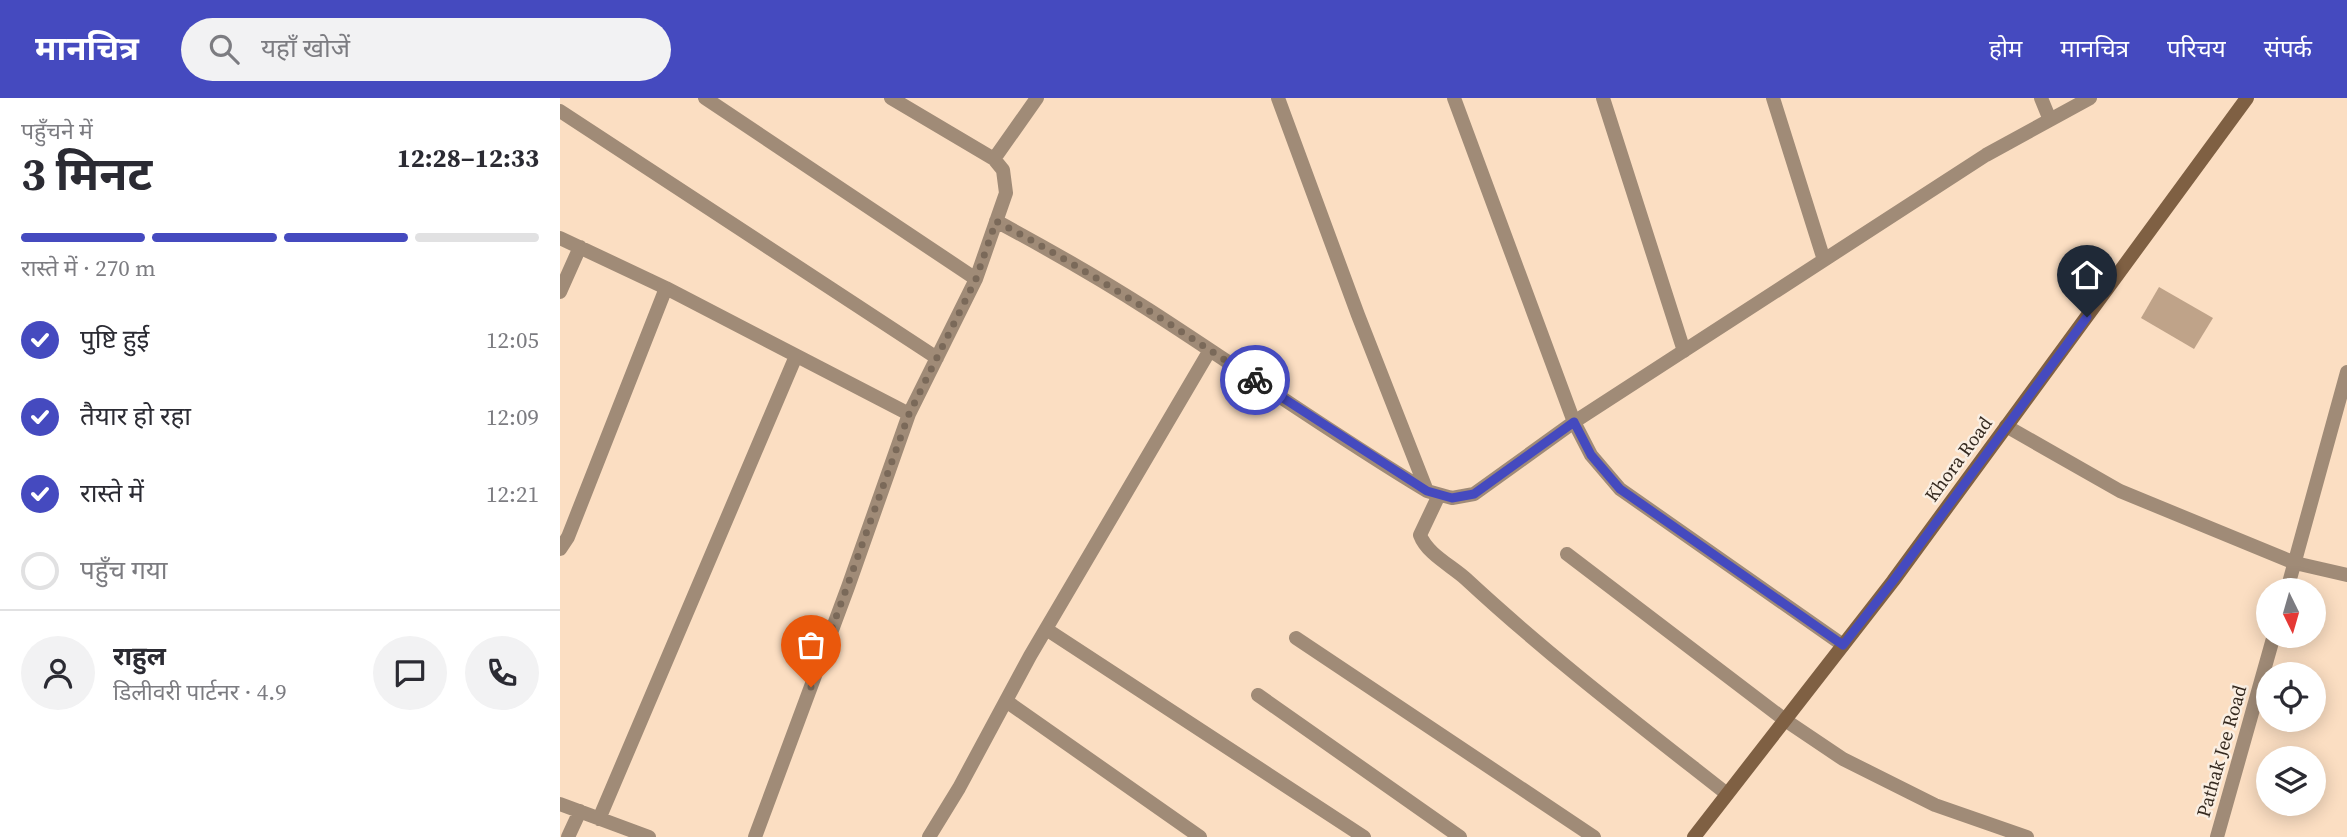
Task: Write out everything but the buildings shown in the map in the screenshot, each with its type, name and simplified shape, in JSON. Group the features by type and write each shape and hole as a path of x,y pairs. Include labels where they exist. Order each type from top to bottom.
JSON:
{"street":[{"path":"705,98 976,279"},
{"path":"755,837 844,599 909,414 976,279 1006,193 1003,170 993,159 891,98"},
{"path":"993,159 1037,98"},
{"path":"1279,98 1358,316 1433,493 1420,535 1423,543 1463,576 1514,625 1727,794"},
{"path":"1454,98 1574,422 1591,455 1620,489 1843,645"},
{"path":"1603,98 1684,351"},
{"path":"1773,98 1824,260"},
{"path":"2041,98 2050,120"},
{"path":"996,221 1074,264 1383,465 1433,493 1452,498 1474,494 1574,422 1986,155 2090,98"},
{"name":"Khora Road","path":"1694,837 1843,645 2247,98"},
{"path":"560,111 937,358"},
{"path":"560,237 666,288 909,414"},
{"path":"560,292 580,247"},
{"path":"560,549 568,537 666,288"},
{"path":"929,837 959,788 1046,629 1210,350"},
{"path":"599,818 796,356"},
{"path":"2291,578 2347,372"},
{"path":"2006,426 2120,491 2295,563 2347,575"},
{"path":"1567,554 1785,720 1843,759 1935,804 2027,837"},
{"path":"1046,629 1364,837"},
{"path":"1296,638 1594,837"},
{"name":"Pathak Jee Road","path":"2217,837 2270,648"},
{"path":"1258,695 1460,837"},
{"path":"1006,701 1200,837"},
{"path":"560,804 649,837"},
{"path":"568,837 580,811"}],"way so far":[{"path":"811,687 909,414 976,279 996,221 1148,309 1255,380"}],"route":[{"path":"1255,380 1383,465 1427,491 1452,498 1474,494 1574,422 1591,455 1620,489 1843,645 2087,317"}]}
